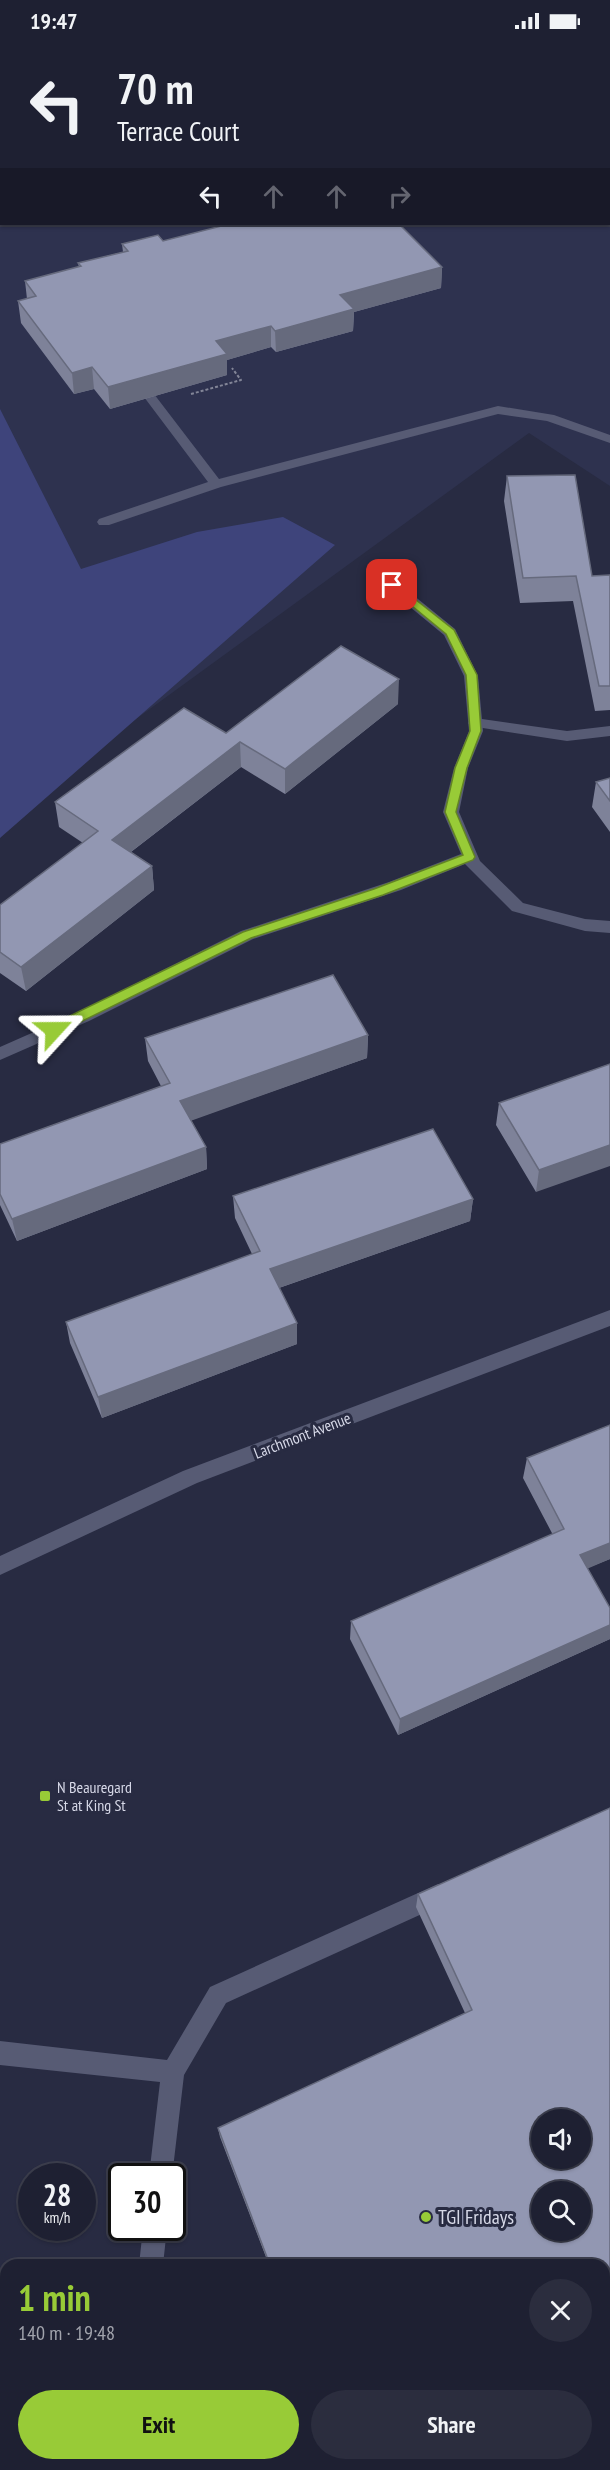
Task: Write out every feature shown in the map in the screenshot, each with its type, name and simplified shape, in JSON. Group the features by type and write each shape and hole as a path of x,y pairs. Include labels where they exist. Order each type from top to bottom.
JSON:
{"street":[{"path":"150,397 216,484"},
{"path":"104,522 216,484 498,410 549,418 610,439"},
{"path":"392,585 450,632 471,675 476,731 461,768 451,812 473,864 518,907 585,925 610,927"},
{"path":"475,723 567,736 610,731"},
{"path":"0,1054 83,1017 247,935 365,897 469,857"},
{"name":"Larchmont Avenue","path":"0,1566 190,1477 610,1318"},
{"path":"162,2163 173,2072 218,1995 458,1886"},
{"path":"0,2053 173,2072"},
{"path":"152,2259 154,2241"}],"shaded area":[{"path":"0,225 610,225 610,486 529,433 0,818"},
{"path":"0,409 81,569 197,532 283,517 335,545 0,838"}],"building":[{"path":"225,225 400,225 442,267 340,295 354,309 275,331 271,326 216,341 227,354 108,387 92,367 72,373 18,301 36,296 25,281 81,266 78,263 128,251 122,244 158,235 163,241"},
{"path":"575,475 592,576 610,575 610,686 599,686 576,576 523,578 507,476"},
{"path":"341,646 399,679 285,769 240,742 112,840 152,866 21,967 0,952 0,905 98,831 55,802 184,708 226,733"},
{"path":"610,778 610,801 596,782"},
{"path":"333,975 368,1035 180,1101 206,1147 12,1219 0,1194 0,1144 170,1083 145,1038"},
{"path":"610,1064 610,1145 539,1170 499,1103"},
{"path":"433,1129 473,1199 270,1269 297,1323 98,1397 66,1322 260,1251 233,1196"},
{"path":"610,1425 610,1543 580,1555 610,1608 610,1625 400,1719 351,1621 564,1529 527,1458"},
{"path":"610,1808 610,2259 268,2259 218,2128 472,2010 418,1894"}],"place":[{"name":"N Beauregard St at King St","path":"45,1796"},
{"name":"TGI Fridays","path":"426,2217"}],"route":[{"path":"54,1030 247,935 345,904 469,857 451,812 461,768 476,731 471,675 450,632 392,585"}]}
